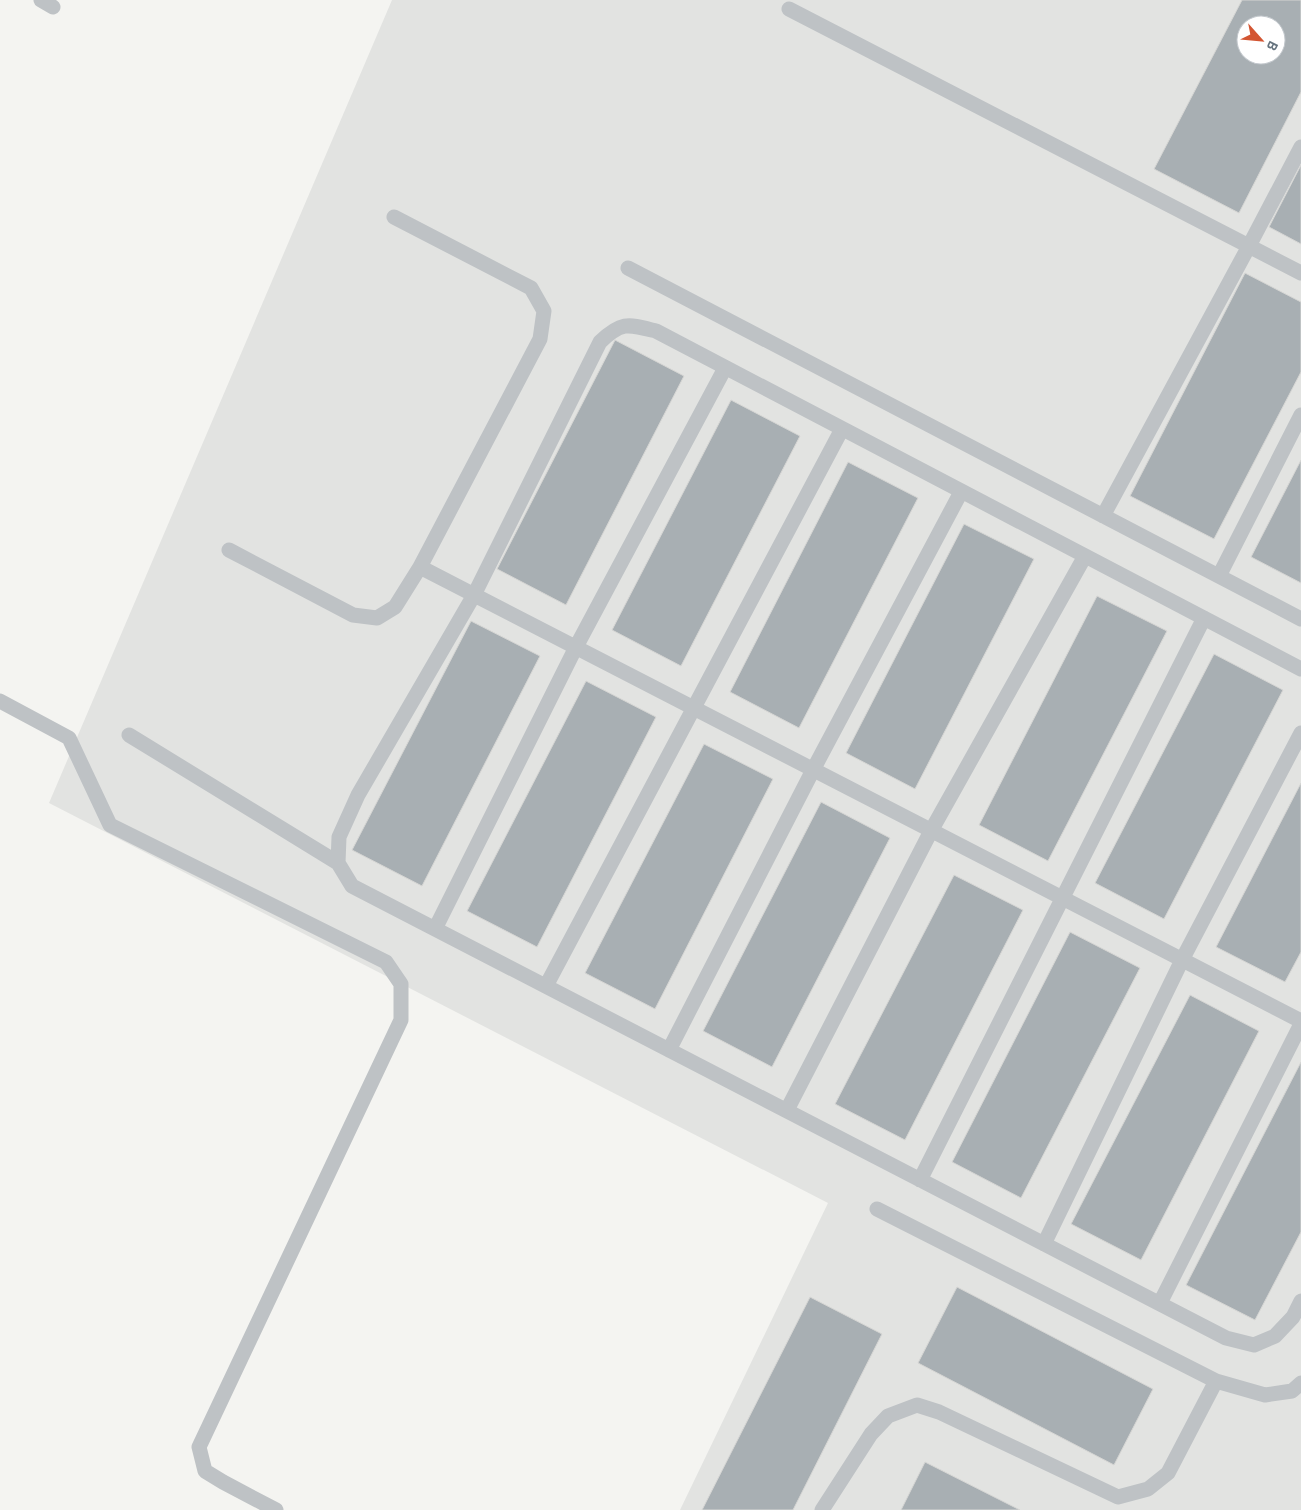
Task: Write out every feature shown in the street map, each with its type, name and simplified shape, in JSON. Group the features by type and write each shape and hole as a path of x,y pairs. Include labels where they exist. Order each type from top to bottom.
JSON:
{"lane":[{"path":"789,10 1301,272"},
{"path":"1103,516 1301,147"},
{"path":"229,550 353,615 377,618 395,607 420,567 540,339 544,311 531,288 394,217"},
{"path":"628,268 1301,619"},
{"path":"338,863 339,838 358,795 474,595 600,342 612,330 631,325 656,332 1301,669"},
{"path":"435,929 576,647 725,368"},
{"path":"1218,576 1301,415"},
{"path":"546,986 842,429"},
{"path":"669,1050 813,770 962,492"},
{"path":"787,1110 932,830 1085,556"},
{"path":"420,567 932,830 1301,1023 1160,1303"},
{"path":"920,1180 1204,618"},
{"path":"0,701 69,738 110,825 386,962 400,984 401,1020 199,1447 205,1471 276,1510"},
{"path":"1044,1244 1182,960 1301,733"},
{"path":"129,735 338,863 352,886 1226,1338 1254,1344 1275,1336 1293,1317 1301,1302"},
{"path":"877,1209 1216,1381 1265,1395 1298,1390"},
{"path":"822,1510 871,1434 888,1416 917,1405 939,1412 1118,1497 1148,1489 1168,1473 1216,1381"}],"shaded area":[{"path":"392,0 1301,0 1301,1510 680,1510 828,1203 49,803"}],"building":[{"path":"1242,0 1301,0 1301,92 1239,213 1154,169"},
{"path":"1301,165 1301,244 1269,227"},
{"path":"1245,273 1301,302 1301,372 1214,539 1130,496"},
{"path":"615,340 684,376 566,605 497,569"},
{"path":"731,400 800,436 681,666 612,630"},
{"path":"1301,460 1301,583 1251,557"},
{"path":"848,462 918,498 799,728 730,692"},
{"path":"964,524 1034,559 915,789 846,753"},
{"path":"1097,596 1167,631 1048,861 979,825"},
{"path":"471,621 540,656 422,886 352,850"},
{"path":"1214,654 1283,690 1164,919 1095,883"},
{"path":"586,681 656,717 537,947 467,911"},
{"path":"704,744 773,779 655,1009 585,973"},
{"path":"1301,783 1301,952 1285,982 1216,947"},
{"path":"821,802 890,838 772,1067 703,1031"},
{"path":"954,875 1023,910 905,1140 835,1104"},
{"path":"1070,932 1140,968 1021,1198 952,1162"},
{"path":"1190,995 1259,1031 1141,1260 1071,1224"},
{"path":"1301,1062 1301,1232 1255,1320 1186,1285"},
{"path":"957,1287 1153,1389 1114,1465 918,1363"},
{"path":"810,1297 882,1334 793,1510 702,1510"},
{"path":"925,1462 1020,1510 901,1510"}]}
